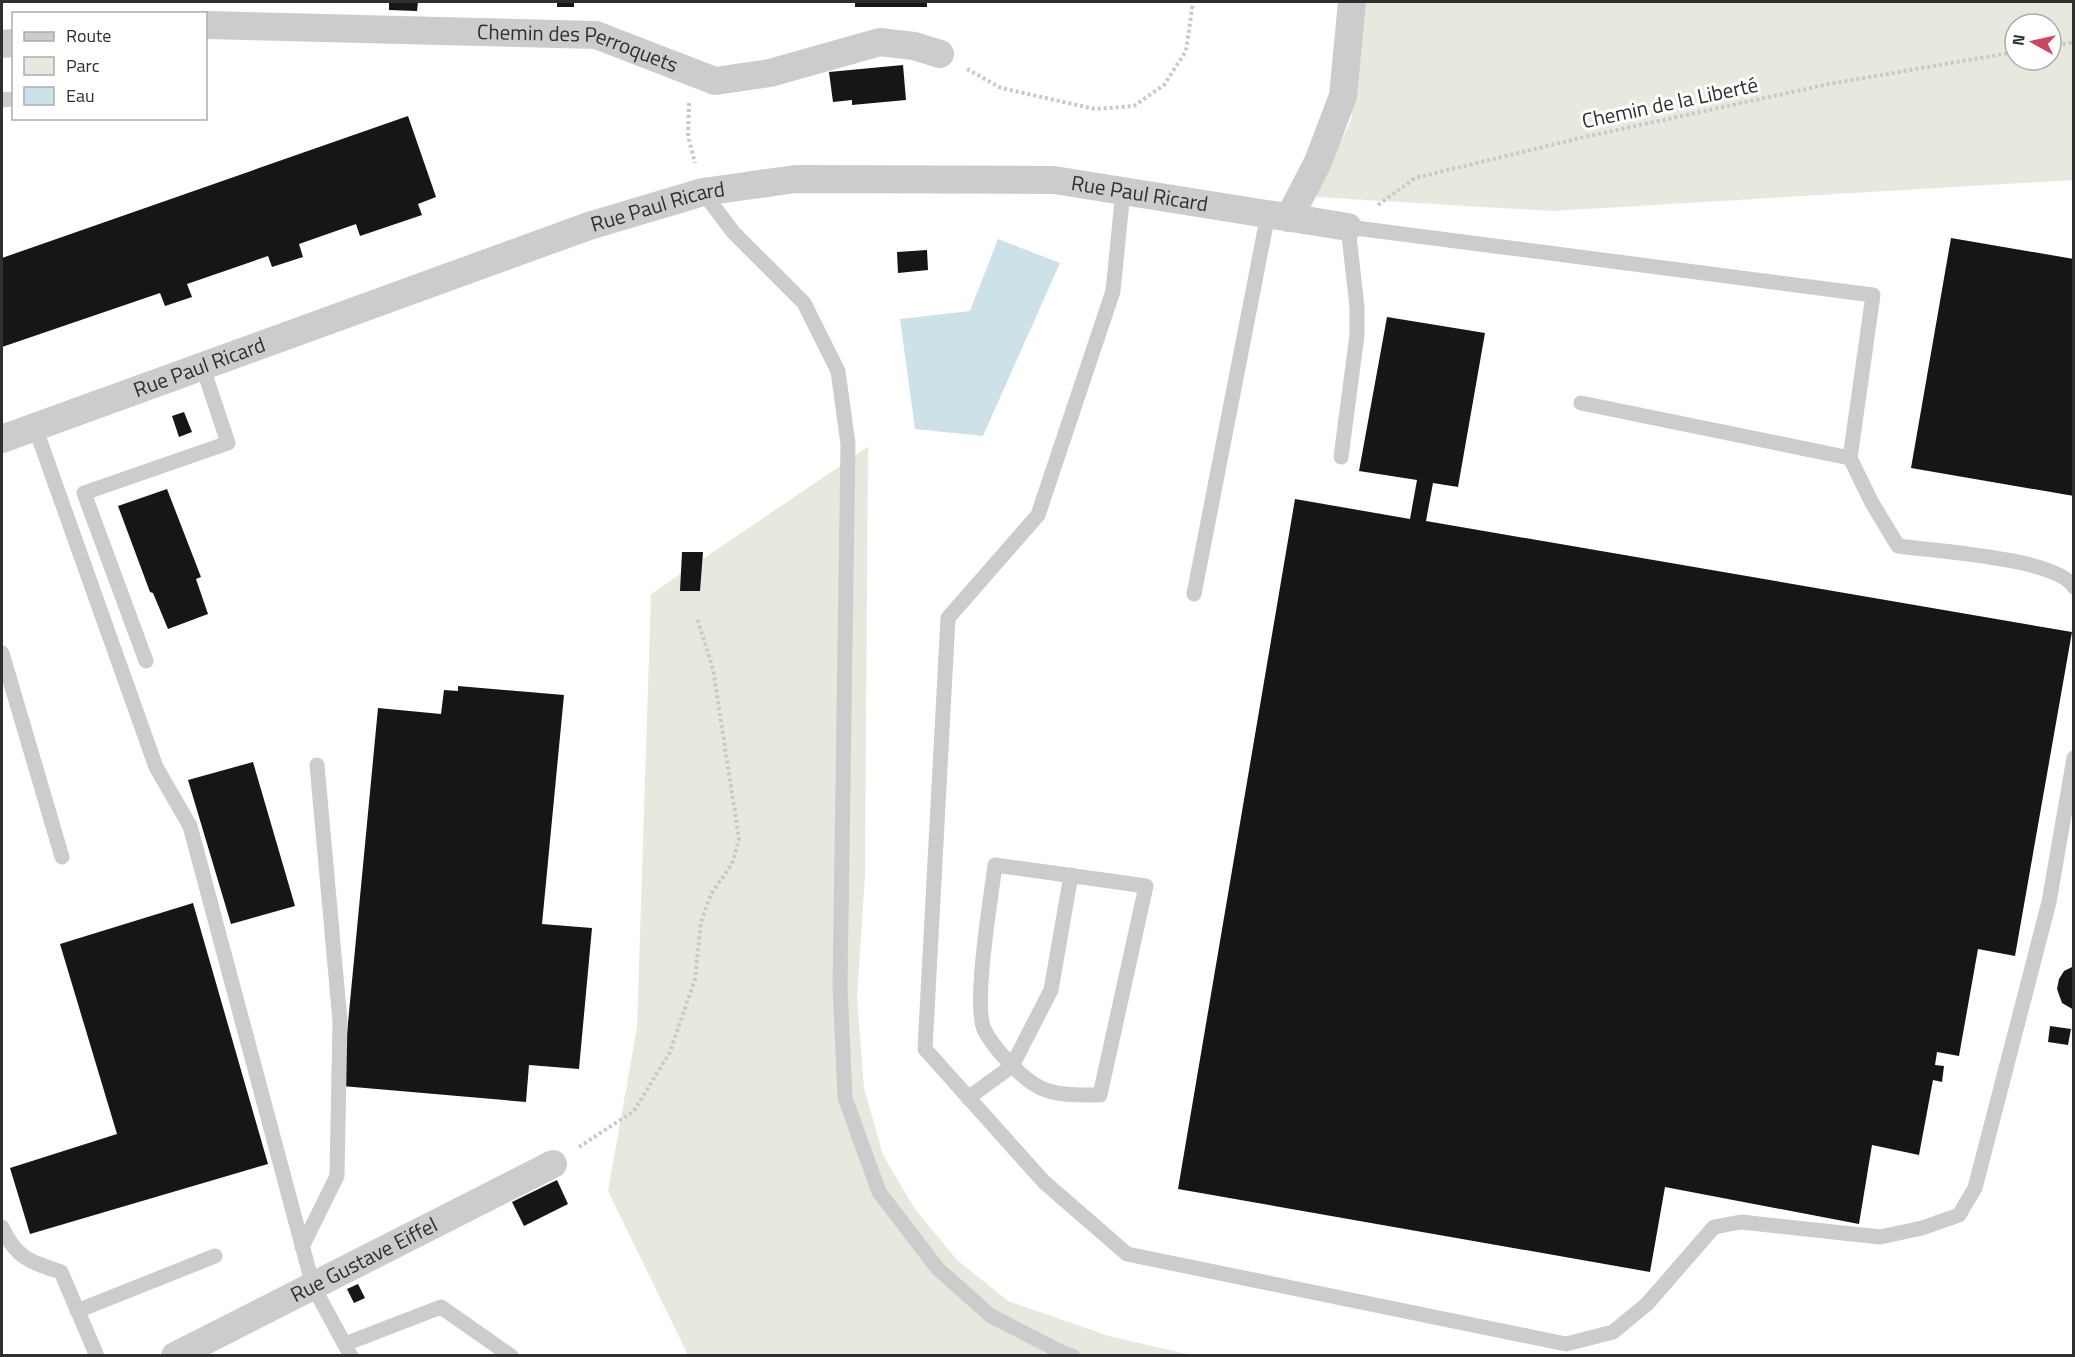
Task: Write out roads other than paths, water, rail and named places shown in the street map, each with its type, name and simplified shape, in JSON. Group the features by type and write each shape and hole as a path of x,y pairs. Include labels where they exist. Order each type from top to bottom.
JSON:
{"street":[{"path":"1279,216 1318,162 1343,96 1352,2"},
{"name":"Chemin des Perroquets","path":"207,25 596,34 715,81 770,73 880,42 914,46 940,54"},
{"name":"Rue Paul Ricard","path":"2,439 589,226 703,192 796,179 1054,180 1348,227"},
{"name":"Rue Gustave Eiffel","path":"176,1355 553,1164"}],"lane":[{"path":"1123,191 1113,291 1038,515 948,618 925,1049 1044,1182 1127,1254 1566,1344 1613,1332 1647,1304 1714,1227 1741,1222 1880,1237 1922,1228 1959,1215 1976,1188 2049,902 2073,758"},
{"path":"703,192 733,232 804,303 838,370 848,444 840,986 845,1098 879,1192 938,1269 991,1316 1060,1352 1073,1356"},
{"path":"1194,594 1279,216"},
{"path":"1341,457 1357,335 1357,307 1348,227 1873,295 1850,458 1872,503 1898,546 2031,563 2068,577 2073,587"},
{"path":"146,661 84,493 228,442 202,365"},
{"path":"1581,403 1850,458"},
{"path":"35,427 156,767 190,826 313,1286 348,1350 441,1307 511,1356"},
{"path":"2,653 62,857"},
{"path":"302,1246 337,1176 340,1021 317,765"},
{"path":"994,865 1146,886 1100,1095 1070,1094 1041,1088 1012,1066 984,1028 980,1000 994,865"},
{"path":"968,1098 1012,1066 1051,990 1071,875"},
{"path":"2,1227 10,1246 28,1261 61,1272 97,1356"},
{"path":"77,1311 215,1256"}],"water":[{"path":"998,239 1060,263 983,436 915,429 900,319 970,311"}]}
